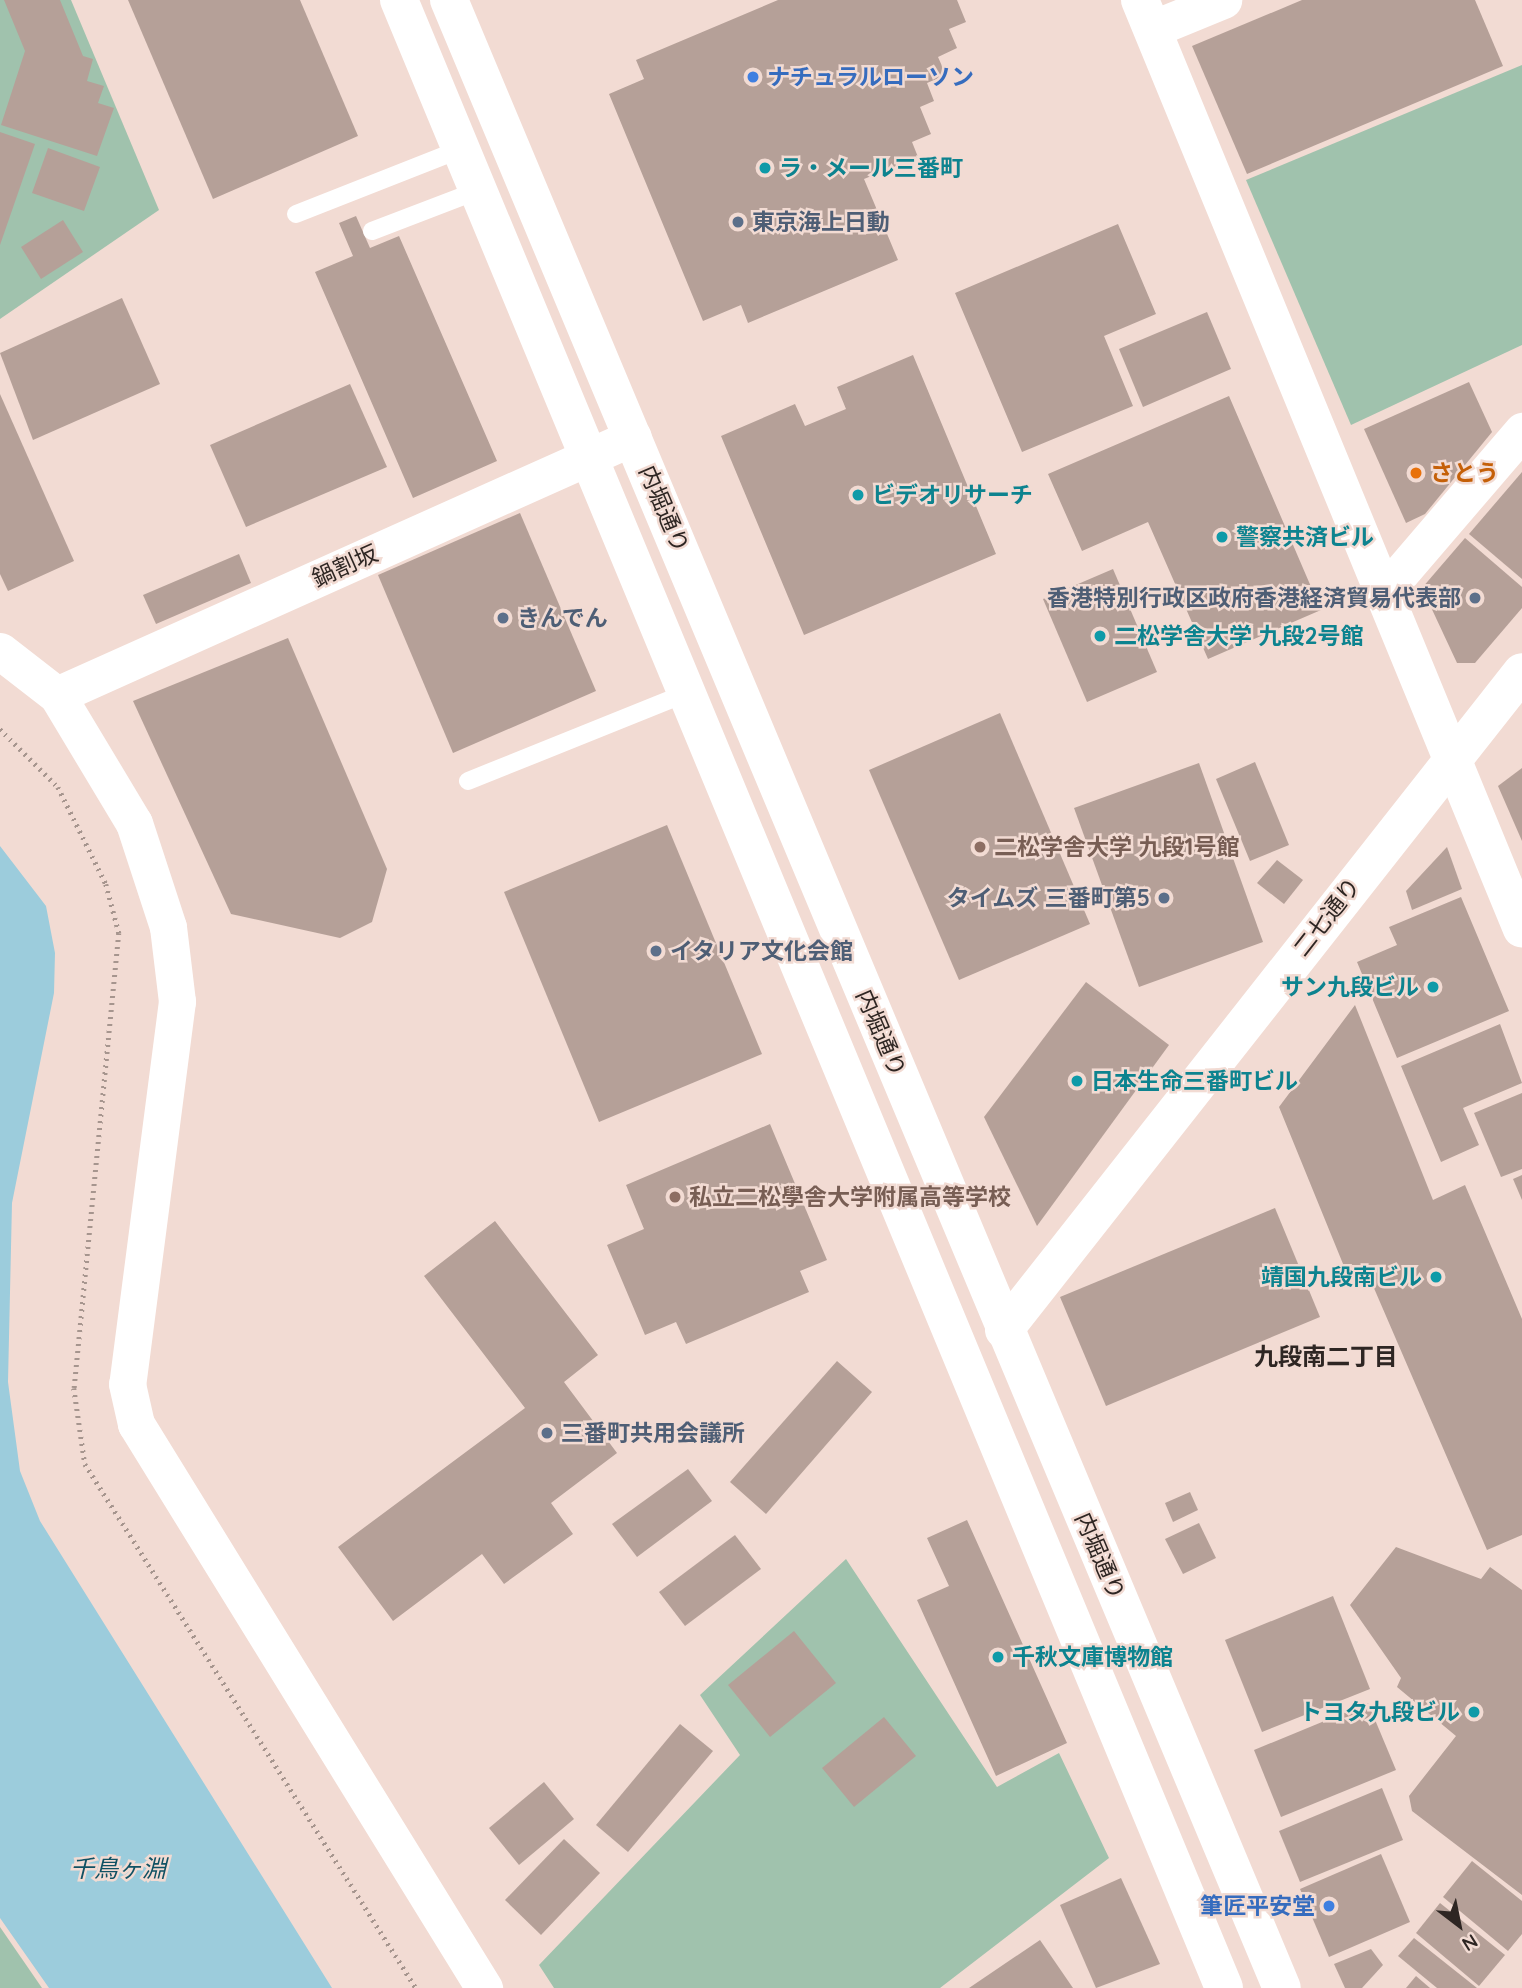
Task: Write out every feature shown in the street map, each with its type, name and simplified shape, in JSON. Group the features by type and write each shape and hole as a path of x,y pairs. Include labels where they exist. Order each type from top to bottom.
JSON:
{"main road":[{"path":"399,0 1224,1988"},
{"name":"内堀通り","path":"449,0 634,437 1004,1330 1282,1988"},
{"path":"1146,15 1385,590 1522,929"},
{"name":"二七通り","path":"1004,1330 1522,672"}],"street":[{"path":"1146,15 1223,0"},
{"path":"1385,590 1522,431"},
{"name":"鍋割坂","path":"57,695 634,437"},
{"path":"0,651 57,695 134,822 168,927 177,1001 127,1384 136,1424 484,1988"}],"lane":[{"path":"296,214 461,149"},
{"path":"372,231 478,190"},
{"path":"468,781 687,693"}],"green space":[{"path":"0,0 71,0 159,210 0,319"},
{"path":"1522,65 1522,345 1351,425 1246,180"},
{"path":"846,1559 997,1787 1059,1753 1109,1858 940,1988 554,1988 539,1965 740,1755 700,1695"},
{"path":"0,1927 42,1988 0,1988"}],"water":[{"name":"千鳥ヶ淵","path":"0,846 46,906 55,953 54,993 12,1203 8,1382 20,1471 40,1521 332,1988 49,1988 0,1918"}],"building":[{"path":"4,0 60,0 83,56 93,59 87,81 104,86 98,103 114,108 97,156 1,125 25,51"},
{"path":"128,0 300,0 358,136 213,199"},
{"name":"ラ・メール三番町","path":"778,0 957,0 966,22 949,29 957,48 938,57 946,75 927,83 934,101 920,107 931,134 912,142 918,157 864,179 898,260 748,323 741,305 703,321 609,94 644,79 636,60"},
{"path":"1302,0 1475,0 1503,66 1247,174 1192,46"},
{"path":"0,132 35,144 0,245"},
{"path":"48,148 100,167 84,211 32,193"},
{"path":"356,216 370,248 399,236 497,461 413,498 315,272 353,256 339,223"},
{"path":"63,220 83,252 41,279 21,247"},
{"path":"1118,224 1156,314 1104,336 1133,406 1022,452 955,293"},
{"path":"122,298 160,384 33,440 0,353"},
{"path":"1207,312 1231,369 1143,407 1119,349"},
{"name":"ビデオリサーチ","path":"913,355 996,554 804,635 721,436 795,404 805,426 846,409 837,387"},
{"path":"1469,382 1492,432 1425,514 1406,523 1364,429"},
{"path":"350,384 387,467 246,527 210,445"},
{"path":"0,394 74,561 8,591 0,574"},
{"name":"警察共済ビル","path":"1229,396 1321,610 1208,659 1148,522 1082,551 1048,474"},
{"path":"1522,472 1522,579 1469,534"},
{"path":"520,513 596,691 453,753 378,575"},
{"name":"香港特別行政区政府香港経済貿易代表部","path":"1465,538 1522,587 1522,608 1475,663 1457,663 1422,588"},
{"path":"239,554 251,583 156,624 143,595"},
{"name":"二松学舎大学 九段2号館","path":"1113,569 1157,672 1087,702 1043,599"},
{"path":"288,638 387,869 372,922 340,938 231,914 133,701"},
{"name":"二松学舎大学 九段1号館","path":"1000,713 1090,924 959,980 869,770"},
{"path":"1255,762 1289,845 1250,861 1216,779"},
{"path":"1199,763 1263,942 1139,987 1074,808"},
{"path":"1522,768 1522,841 1498,786"},
{"path":"667,825 762,1054 599,1122 504,892"},
{"path":"1447,847 1462,889 1412,910 1406,891"},
{"path":"1277,860 1303,880 1284,904 1257,883"},
{"name":"サン九段ビル","path":"1461,897 1509,1011 1397,1058 1357,962 1397,945 1389,927"},
{"name":"日本生命三番町ビル","path":"1086,982 1169,1045 1037,1226 984,1117"},
{"name":"靖国九段南ビル","path":"1355,1005 1433,1200 1465,1185 1522,1319 1522,1535 1487,1550 1367,1272 1350,1281 1279,1107"},
{"path":"1500,1024 1522,1083 1463,1108 1479,1145 1441,1162 1401,1066"},
{"path":"1522,1093 1522,1169 1501,1177 1474,1113"},
{"path":"770,1124 827,1260 800,1271 809,1292 686,1344 676,1322 645,1335 607,1245 644,1229 626,1185"},
{"path":"1522,1175 1522,1200 1513,1179"},
{"path":"1275,1208 1320,1317 1106,1406 1060,1297"},
{"name":"三番町共用会議所","path":"495,1221 598,1355 564,1382 617,1453 551,1503 573,1534 504,1584 482,1554 393,1621 338,1547 525,1408 424,1276"},
{"path":"837,1361 872,1392 766,1514 730,1482"},
{"path":"688,1469 712,1501 637,1557 612,1524"},
{"path":"1190,1492 1198,1510 1173,1522 1165,1503"},
{"path":"967,1520 1067,1743 996,1776 917,1600 949,1586 927,1538"},
{"path":"1199,1523 1216,1558 1183,1574 1165,1539"},
{"path":"735,1535 761,1569 685,1626 659,1592"},
{"name":"トヨタ九段ビル","path":"1396,1547 1481,1579 1490,1567 1522,1590 1522,1895 1412,1811 1409,1796 1456,1736 1397,1687 1401,1678 1350,1605"},
{"path":"1333,1596 1370,1689 1262,1732 1225,1640"},
{"path":"794,1631 836,1683 770,1737 728,1685"},
{"path":"1368,1703 1396,1770 1281,1817 1254,1750"},
{"path":"884,1717 916,1756 854,1807 822,1768"},
{"path":"680,1724 713,1751 628,1852 596,1825"},
{"path":"544,1782 574,1819 519,1865 489,1828"},
{"path":"1382,1788 1403,1840 1300,1882 1279,1831"},
{"path":"564,1839 600,1873 541,1935 505,1900"},
{"path":"1381,1854 1410,1922 1329,1957 1300,1889"},
{"path":"1472,1861 1522,1901 1522,1934 1508,1951 1443,1897"},
{"path":"1121,1878 1160,1964 1096,1988 1060,1905"},
{"path":"1440,1903 1505,1955 1479,1986 1416,1933"},
{"path":"1414,1938 1477,1988 1437,1988 1398,1956"},
{"path":"1040,1940 1073,1988 969,1988"},
{"path":"1371,1949 1383,1965 1362,1988 1345,1988 1334,1964"},
{"path":"1416,1976 1430,1988 1406,1988"}],"place":[{"name":"ナチュラルローソン","path":"753,77"},
{"name":"ラ・メール三番町","path":"765,168"},
{"name":"東京海上日動","path":"738,222"},
{"name":"さとう","path":"1416,473"},
{"name":"ビデオリサーチ","path":"858,495"},
{"name":"警察共済ビル","path":"1222,537"},
{"name":"香港特別行政区政府香港経済貿易代表部","path":"1475,598"},
{"name":"きんでん","path":"503,618"},
{"name":"二松学舎大学 九段2号館","path":"1100,636"},
{"name":"二松学舎大学 九段1号館","path":"980,847"},
{"name":"タイムズ 三番町第5","path":"1164,898"},
{"name":"イタリア文化会館","path":"656,951"},
{"name":"サン九段ビル","path":"1433,987"},
{"name":"日本生命三番町ビル","path":"1077,1081"},
{"name":"私立二松學舎大学附属高等学校","path":"675,1197"},
{"name":"靖国九段南ビル","path":"1436,1277"},
{"name":"三番町共用会議所","path":"547,1433"},
{"name":"千秋文庫博物館","path":"998,1657"},
{"name":"トヨタ九段ビル","path":"1474,1712"},
{"name":"筆匠平安堂","path":"1329,1906"}],"district":[{"name":"九段南二丁目","path":"1326,1357"}]}
